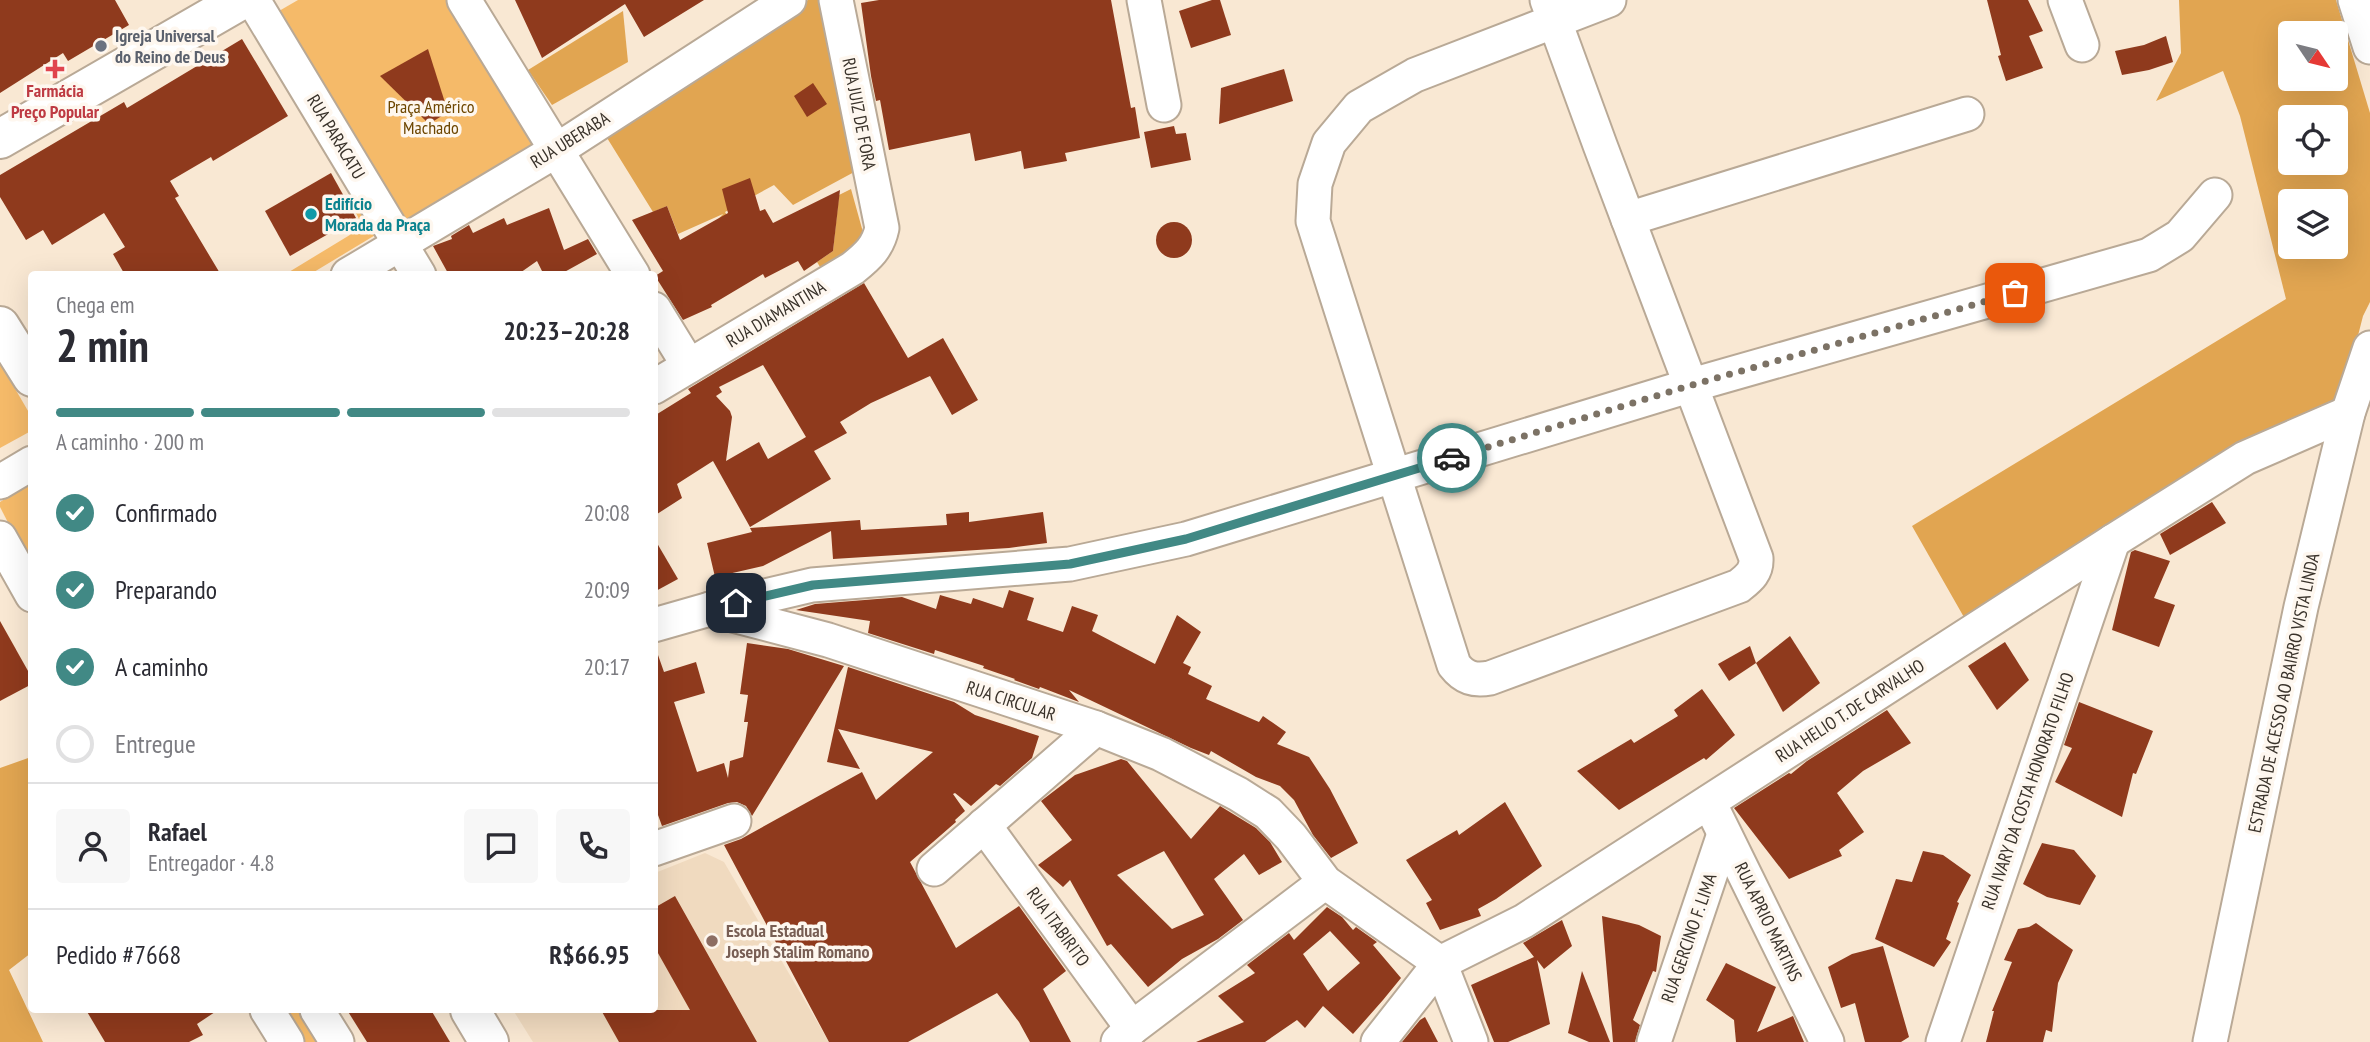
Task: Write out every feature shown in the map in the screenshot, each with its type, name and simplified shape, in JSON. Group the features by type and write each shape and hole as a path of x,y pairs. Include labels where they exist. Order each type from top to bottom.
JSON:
{"main road":[{"path":"0,139 241,0"},
{"path":"0,326 28,371"},
{"path":"472,1013 489,1042"}],"street":[{"name":"RUA PARACATU","path":"253,0 417,271"},
{"path":"464,0 631,271"},
{"name":"RUA UBERABA","path":"355,271 557,150 789,0"},
{"name":"RUA JUIZ DE FORA","path":"836,0 882,228"},
{"path":"1144,0 1164,106"},
{"path":"1551,10 1692,385 1756,565 1752,576 1739,586 1490,678 1478,680 1462,675 1454,665 1313,221 1315,184 1329,144 1359,107 1415,75 1551,10 1609,0"},
{"path":"2065,0 2082,45"},
{"path":"2355,0 2370,47"},
{"path":"1628,219 1967,114"},
{"path":"710,610 813,585 1070,564 1186,539 1692,385 2149,255 2180,236 2215,195"},
{"name":"RUA DIAMANTINA","path":"658,385 853,268 873,251 879,242 882,228"},
{"path":"658,316 689,366"},
{"name":"ESTRADA DE ACESSO AO BAIRRO VISTA LINDA","path":"2210,1042 2301,607 2348,413 2370,348"},
{"name":"RUA HELIO T. DE CARVALHO","path":"1378,1042 1440,963 1524,921 2245,458 2348,413"},
{"path":"0,482 28,465"},
{"path":"0,538 28,588"},
{"name":"RUA IVARY DA COSTA HONORATO FILHO","path":"1943,1042 2113,541"},
{"name":"RUA CIRCULAR","path":"658,624 710,610 828,640 1096,729 1161,754 1238,794 1268,813 1291,837 1325,882 1440,963"},
{"path":"934,869 1096,729"},
{"name":"RUA APRIO MARTINS","path":"1709,802 1827,1042"},
{"path":"658,848 734,821"},
{"name":"RUA ITABIRITO","path":"984,825 1125,1035"},
{"name":"RUA GERCINO F. LIMA","path":"1654,1042 1724,834"},
{"path":"1125,1035 1325,882"},
{"path":"1440,963 1471,1042"},
{"path":"269,1013 287,1042"},
{"path":"319,1013 337,1042"}],"shaded area":[{"path":"808,0 831,0 882,157 793,205 774,185 725,212 756,262 709,229 723,214 678,234 667,206 653,212 604,133"},
{"path":"2179,0 2336,0 2342,21 2278,21 2278,91 2348,91 2348,40 2370,113 2370,302 2363,316 2340,406 2220,457 2048,563 1965,619 1912,526 2286,299 2240,116 2223,71 2156,101 2181,53"},
{"path":"623,11 628,62 552,105 528,70"},
{"path":"851,189 866,243 825,275 817,262 833,251 839,195"},
{"path":"28,758 28,955 9,970 43,1042 0,1042 0,768"},
{"name":"Escola Estadual Joseph Stalim Romano","path":"705,853 724,862 829,1042 533,1042 515,1013 658,1013 658,872"}],"green space":[{"name":"Praça Américo Machado","path":"298,0 447,0 536,145 405,221 279,11"},
{"path":"356,197 377,234 316,271 291,271 363,227 350,201"},
{"path":"0,363 28,411 28,433 0,448"},
{"path":"28,485 28,561 0,507 0,502"},
{"path":"278,1013 311,1013 331,1042 296,1042"}],"building":[{"path":"0,0 115,0 129,25 68,61 63,53 0,93"},
{"path":"515,0 704,0 644,37 625,4 542,58"},
{"path":"879,0 1111,0 1131,108 1135,107 1140,138 1065,153 1067,161 1024,169 1021,151 975,161 970,133 889,150 880,100 876,101 871,76 861,3"},
{"path":"1220,0 1231,35 1191,48 1179,11"},
{"path":"1987,0 2028,0 2043,31 2029,36 2043,68 2006,81"},
{"path":"2166,36 2173,62 2122,75 2115,51 2144,45"},
{"path":"242,39 288,116 213,161 211,157 170,181 179,196 175,198 219,271 123,271 113,254 125,247 104,213 52,245 43,230 26,240 0,197 0,175 124,102 127,108"},
{"path":"428,49 448,112 429,124 380,76"},
{"path":"1284,69 1293,101 1219,124 1221,88"},
{"path":"813,83 827,104 807,117 794,96"},
{"path":"1174,126 1176,134 1186,133 1191,160 1151,168 1144,132"},
{"name":"Edifício Morada da Praça","path":"331,173 356,218 290,256 265,211"},
{"path":"750,178 760,211 765,209 773,223 840,190 833,251 804,271 798,261 765,278 763,274 711,305 712,307 683,320 658,281 658,274 663,271 632,220 667,206 680,240 728,213 722,189"},
{"path":"549,208 564,250 588,239 597,254 566,271 542,271 537,261 523,271 447,271 433,246 452,239 451,236 469,225 473,233 504,218 507,225"},
{"path":"1174,222 1187,227 1192,240 1187,253 1174,258 1161,253 1156,240 1161,227"},
{"path":"864,283 908,358 943,338 978,400 952,415 930,376 871,403 840,422 847,433 814,451 831,479 750,527 713,461 677,484 682,498 658,513 658,414 691,393 688,389","holes":["763,365 806,437 768,459 759,442 726,461 732,417 716,396 722,392 719,387"]},
{"path":"2212,502 2226,523 2170,555 2160,534"},
{"path":"969,512 969,522 1043,512 1047,543 1009,548 833,559 831,531 763,566 715,577 707,543 752,532 750,528 860,520 861,530 947,525 946,514"},
{"path":"658,545 678,579 658,590"},
{"path":"2135,550 2170,561 2154,598 2175,605 2159,647 2112,630 2131,552"},
{"path":"1009,590 1034,598 1027,620 1063,632 1072,606 1098,615 1092,631 1155,664 1177,615 1201,632 1183,663 1191,667 1188,674 1212,686 1206,699 1259,722 1263,716 1286,732 1277,744 1309,757 1330,789 1358,843 1331,858 1313,835 1294,800 1280,786 1256,777 1211,751 1209,755 1191,748 1069,690 1079,702 1014,680 983,668 984,666 935,650 934,654 868,633 870,621 796,610 815,604 902,597 936,609 940,595 971,604 973,598 1003,608"},
{"path":"0,621 28,671 28,686 0,701"},
{"path":"1790,636 1820,683 1783,712 1756,663"},
{"path":"2005,642 2029,680 1997,710 1968,666"},
{"path":"747,643 788,649 844,666 752,816 746,806 737,802 728,803 662,826 658,815 658,655 664,672 696,662 705,693 674,702 697,772 724,763 728,778 730,761 743,757 748,722 744,722 748,695 740,694"},
{"path":"1750,646 1756,663 1729,681 1718,664"},
{"path":"848,667 954,702 975,715 1039,736 1032,758 1000,786 996,784 971,806 953,794 965,811 910,862 956,948 1019,906 1066,971 1043,989 1071,1042 1030,1042 997,993 908,1042 829,1042 724,845 741,839 862,772 876,800 933,752 838,729 860,769 827,762"},
{"path":"1702,689 1735,735 1706,760 1704,758 1619,810 1577,771 1631,739 1634,743 1678,716 1674,710"},
{"path":"2079,702 2153,731 2136,774 2133,773 2122,817 2055,782 2072,748 2064,745"},
{"path":"1887,710 1911,743 1863,771 1837,793 1864,832 1839,850 1842,856 1789,879 1734,808 1791,774"},
{"path":"1121,759 1127,761 1191,839 1220,806 1256,828 1270,842 1282,862 1259,875 1244,854 1214,879 1243,920 1218,939 1182,959 1148,987 1111,944 1107,946 1070,880 1063,887 1038,865 1072,840 1041,801 1075,775","holes":["1164,851 1204,915 1172,929 1117,875"]},
{"path":"1505,802 1542,866 1478,909 1481,916 1440,930 1426,903 1432,900 1406,860 1457,830 1459,835"},
{"path":"2042,843 2074,850 2096,876 2080,905 2047,897 2023,884"},
{"path":"1923,851 1943,855 1971,875 1957,902 1959,903 1946,939 1951,942 1934,967 1875,939 1896,879 1912,882"},
{"path":"675,896 757,1042 619,1042 603,1013 690,1010 658,953 658,906"},
{"path":"1327,907 1342,917 1353,930 1356,927 1377,942 1373,945 1401,978 1353,1034 1323,1006 1305,1028 1297,1020 1265,1042 1196,1042 1244,1022 1218,996 1255,973 1247,965 1289,933 1294,940","holes":["1330,931 1360,963 1328,991 1303,954"]},
{"path":"1602,916 1639,925 1661,936 1656,972 1653,971 1633,1020 1640,1025 1635,1042 1613,1042"},
{"path":"1562,920 1572,946 1544,969 1537,960 1550,1024 1508,1042 1494,1042 1471,985 1534,957 1523,943"},
{"path":"2036,923 2073,950 2058,983 2052,1032 2046,1030 2043,1042 1986,1042 1992,1011 2012,962 2004,960 2018,929"},
{"path":"1883,946 1909,1037 1901,1042 1865,1042 1855,1003 1841,1008 1828,967 1852,954"},
{"path":"1726,963 1776,987 1757,1032 1793,1016 1804,1042 1736,1042 1734,1020 1706,1000"},
{"path":"1582,971 1610,1042 1589,1042 1568,1033"},
{"path":"88,1013 214,1013 197,1024 203,1035 189,1042 105,1042"},
{"path":"349,1013 433,1013 450,1042 367,1042"},
{"path":"1425,1017 1438,1042 1402,1042 1420,1020"}],"way so far":[{"path":"1452,458 1692,385 2015,293"}],"place":[{"name":"Igreja Universal do Reino de Deus","path":"101,46"},
{"name":"Farmácia Preço Popular","path":"55,69"},
{"name":"Edifício Morada da Praça","path":"311,214"},
{"name":"Escola Estadual Joseph Stalim Romano","path":"712,941"}],"route":[{"path":"736,603 813,585 1070,564 1186,539 1452,458"}]}
